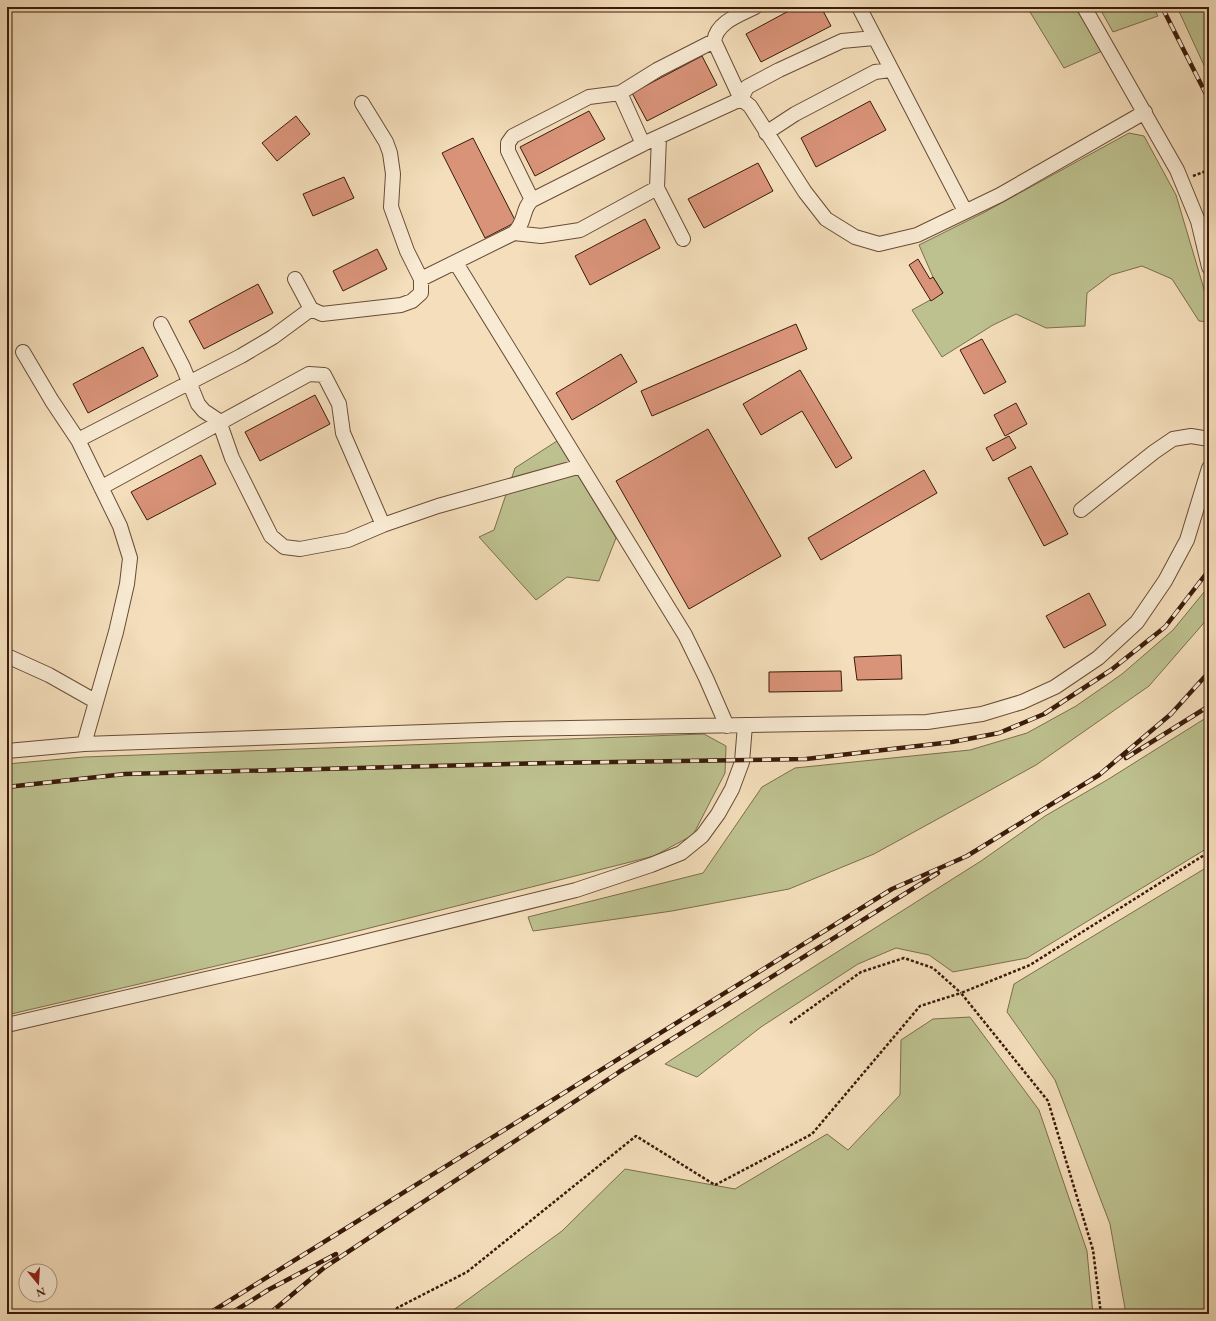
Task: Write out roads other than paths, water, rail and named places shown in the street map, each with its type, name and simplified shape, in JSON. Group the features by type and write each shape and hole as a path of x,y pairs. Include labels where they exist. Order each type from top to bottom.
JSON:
{"street":[{"path":"755,7 728,20 715,33 714,41 741,99 750,106 805,192 826,219 855,237 879,244 917,235 1000,195 1145,112"},
{"path":"859,7 890,70 965,211"},
{"path":"1084,7 1180,175 1198,221 1209,267"},
{"path":"421,280 514,233 520,228 527,203 532,200 644,144 741,99 747,87 779,70 842,41 874,38"},
{"path":"532,200 508,151 508,143 513,136 589,97 620,94 657,70 714,41"},
{"path":"766,133 795,114 875,72 890,70"},
{"path":"620,94 644,144"},
{"path":"295,279 311,309 322,314 401,306 412,301 421,293 421,280 407,251 391,207 393,174 390,153 386,142 362,103"},
{"path":"659,137 656,188 684,239"},
{"path":"514,233 541,236 580,230 656,188"},
{"path":"456,263 685,635 727,726"},
{"path":"78,440 273,337 311,309"},
{"path":"161,324 190,382 198,404 204,411 219,422 232,458 271,536 284,547 300,549 348,540 383,525 438,506 581,466"},
{"path":"23,352 52,401 78,440 120,526 130,558 127,584 116,632 95,701 84,744"},
{"path":"102,487 219,422 310,374 324,375 339,404 343,433 383,525"},
{"path":"1081,510 1154,452 1173,439 1191,436 1209,440"},
{"path":"7,751 84,744 510,729 927,722 982,714 1022,702 1055,687 1098,658 1137,622 1165,581 1187,540 1209,468"},
{"path":"7,656 49,675 95,701"},
{"path":"7,1025 331,950 576,890 657,863 681,853 702,836 718,814 732,789 742,762 745,725"}],"railway":[{"path":"1162,7 1209,100"},
{"path":"7,787 125,774 549,763 806,759 952,742 999,733 1044,714 1111,670 1165,627 1209,570"},
{"path":"208,1314 892,889 967,856 1099,775 1171,714 1209,672"},
{"path":"1126,758 1209,706"},
{"path":"269,1314 325,1267 619,1072 938,873"},
{"path":"230,1314 268,1290 336,1254"}]}
